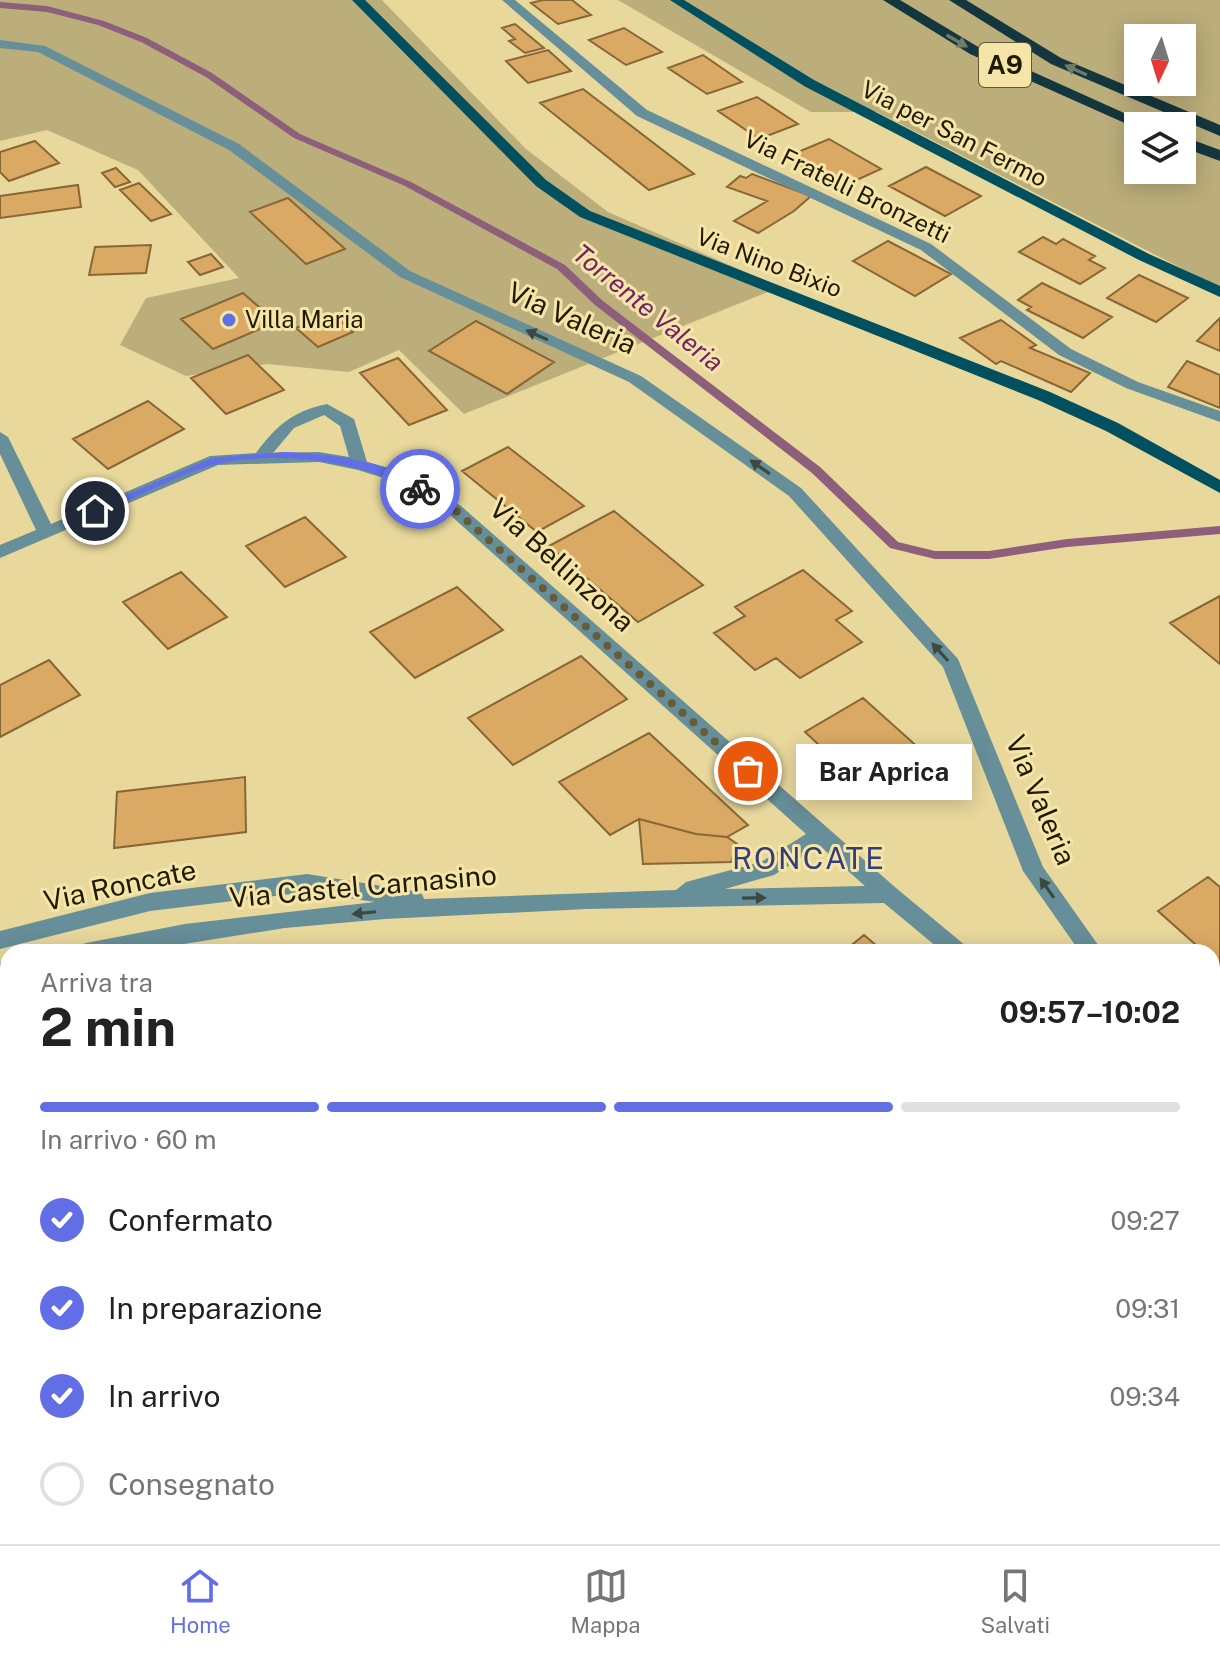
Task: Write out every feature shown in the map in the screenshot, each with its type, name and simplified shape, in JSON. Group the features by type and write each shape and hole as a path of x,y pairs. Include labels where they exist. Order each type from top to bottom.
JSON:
{"highway":[{"name":"A9","path":"890,0 975,51 1124,117"},
{"name":"A9","path":"956,0 1056,61 1220,131"},
{"path":"1196,147 1220,156"}],"main road":[{"name":"Via Nino Bixio","path":"358,0 541,183 585,214 1044,396 1112,427 1220,487"},
{"name":"Via per San Fermo","path":"676,0 809,83 1144,257 1220,292"}],"street":[{"name":"Via Fratelli Bronzetti","path":"508,0 642,113 926,247 1065,352 1132,385 1220,417"},
{"name":"Via Valeria","path":"0,44 41,49 234,147 405,274 635,379 795,492 951,664 1034,871 1086,944"},
{"path":"262,457 286,423 305,413 327,409 348,423 360,465"},
{"path":"0,437 45,530"},
{"name":"Via Bellinzona","path":"0,552 45,530 216,460 319,457 399,477 455,510 948,944"},
{"name":"Via Castel Carnasino","path":"648,900 767,869 821,835"},
{"name":"Via Roncate","path":"0,940 150,902 307,883 442,905"},
{"name":"Via Castel Carnasino","path":"123,944 174,933 442,905 888,894"}],"shaded area":[{"path":"0,0 382,0 526,149 608,212 780,287 464,414 399,350 349,372 267,364 186,376 120,345 146,298 239,278 138,170 47,130 0,141"},
{"path":"618,0 1220,0 1220,288 877,112 811,112"}],"building":[{"path":"572,0 591,15 558,24 531,3"},
{"path":"515,24 544,48 525,53 509,41 515,39 502,28"},
{"path":"624,28 662,52 626,65 589,40"},
{"path":"548,50 571,71 528,83 506,61"},
{"path":"703,55 742,82 707,94 668,68"},
{"path":"583,89 694,174 649,190 540,103"},
{"path":"757,97 798,124 759,139 718,111"},
{"path":"829,139 881,169 837,189 786,157"},
{"path":"35,141 59,163 9,181 0,172 0,152"},
{"path":"926,167 981,196 945,216 889,186"},
{"path":"116,168 130,182 115,187 102,173"},
{"path":"752,174 811,196 794,211 758,233 734,221 767,201 727,187 740,176 746,178"},
{"path":"139,183 171,214 151,221 120,190"},
{"path":"78,185 81,207 0,218 0,196"},
{"path":"288,198 345,249 306,264 250,212"},
{"path":"1043,237 1056,244 1063,239 1095,256 1089,260 1105,268 1080,284 1019,252"},
{"path":"888,241 951,274 915,296 853,261"},
{"path":"151,245 146,273 89,275 95,247"},
{"path":"211,254 223,267 200,275 188,262"},
{"path":"1139,275 1188,298 1156,322 1107,298"},
{"path":"1042,283 1112,317 1083,338 1027,310 1031,307 1018,300"},
{"name":"Villa Maria","path":"243,293 276,322 213,349 181,319"},
{"path":"331,313 353,332 318,347 296,328"},
{"path":"1220,318 1220,351 1197,341"},
{"path":"1001,320 1036,345 1030,348 1090,373 1071,392 1001,361 996,364 960,338"},
{"path":"476,321 554,362 507,394 429,351"},
{"path":"248,355 284,390 226,414 191,378"},
{"path":"398,358 447,410 409,425 360,373"},
{"path":"1187,361 1220,375 1220,408 1168,387"},
{"path":"148,401 184,429 108,469 73,439"},
{"path":"508,447 584,506 537,532 462,471"},
{"path":"614,511 703,585 638,622 549,546"},
{"path":"305,517 346,557 285,587 246,546"},
{"path":"803,570 852,611 836,620 862,642 800,678 776,658 755,670 714,633 745,616 735,607"},
{"path":"181,572 227,617 168,649 123,602"},
{"path":"457,587 503,630 415,678 370,632"},
{"path":"1220,596 1220,664 1170,623"},
{"path":"581,656 627,699 513,765 468,718"},
{"path":"49,660 80,695 0,737 0,685"},
{"path":"863,698 920,749 862,785 805,732"},
{"path":"649,733 748,825 727,837 696,834 639,819 610,835 559,782"},
{"path":"245,777 246,832 114,848 117,792"},
{"path":"639,819 696,834 727,837 737,844 731,862 643,864"},
{"path":"1208,877 1220,887 1220,944 1195,944 1158,911"},
{"path":"864,935 875,944 853,944"}],"waterway":[{"name":"Torrente Valeria","path":"0,5 47,9 101,23 144,40 209,75 297,136 408,184 561,267 599,303 816,470 894,545 935,555 989,555 1067,543 1220,530"}],"way so far":[{"path":"420,489 455,510 748,771"}],"place":[{"name":"Villa Maria","path":"229,320"},
{"name":"Bar Aprica","path":"748,771"}],"district":[{"name":"RONCATE","path":"809,859"}],"route":[{"path":"95,511 216,460 319,457 399,477 420,489"}]}
